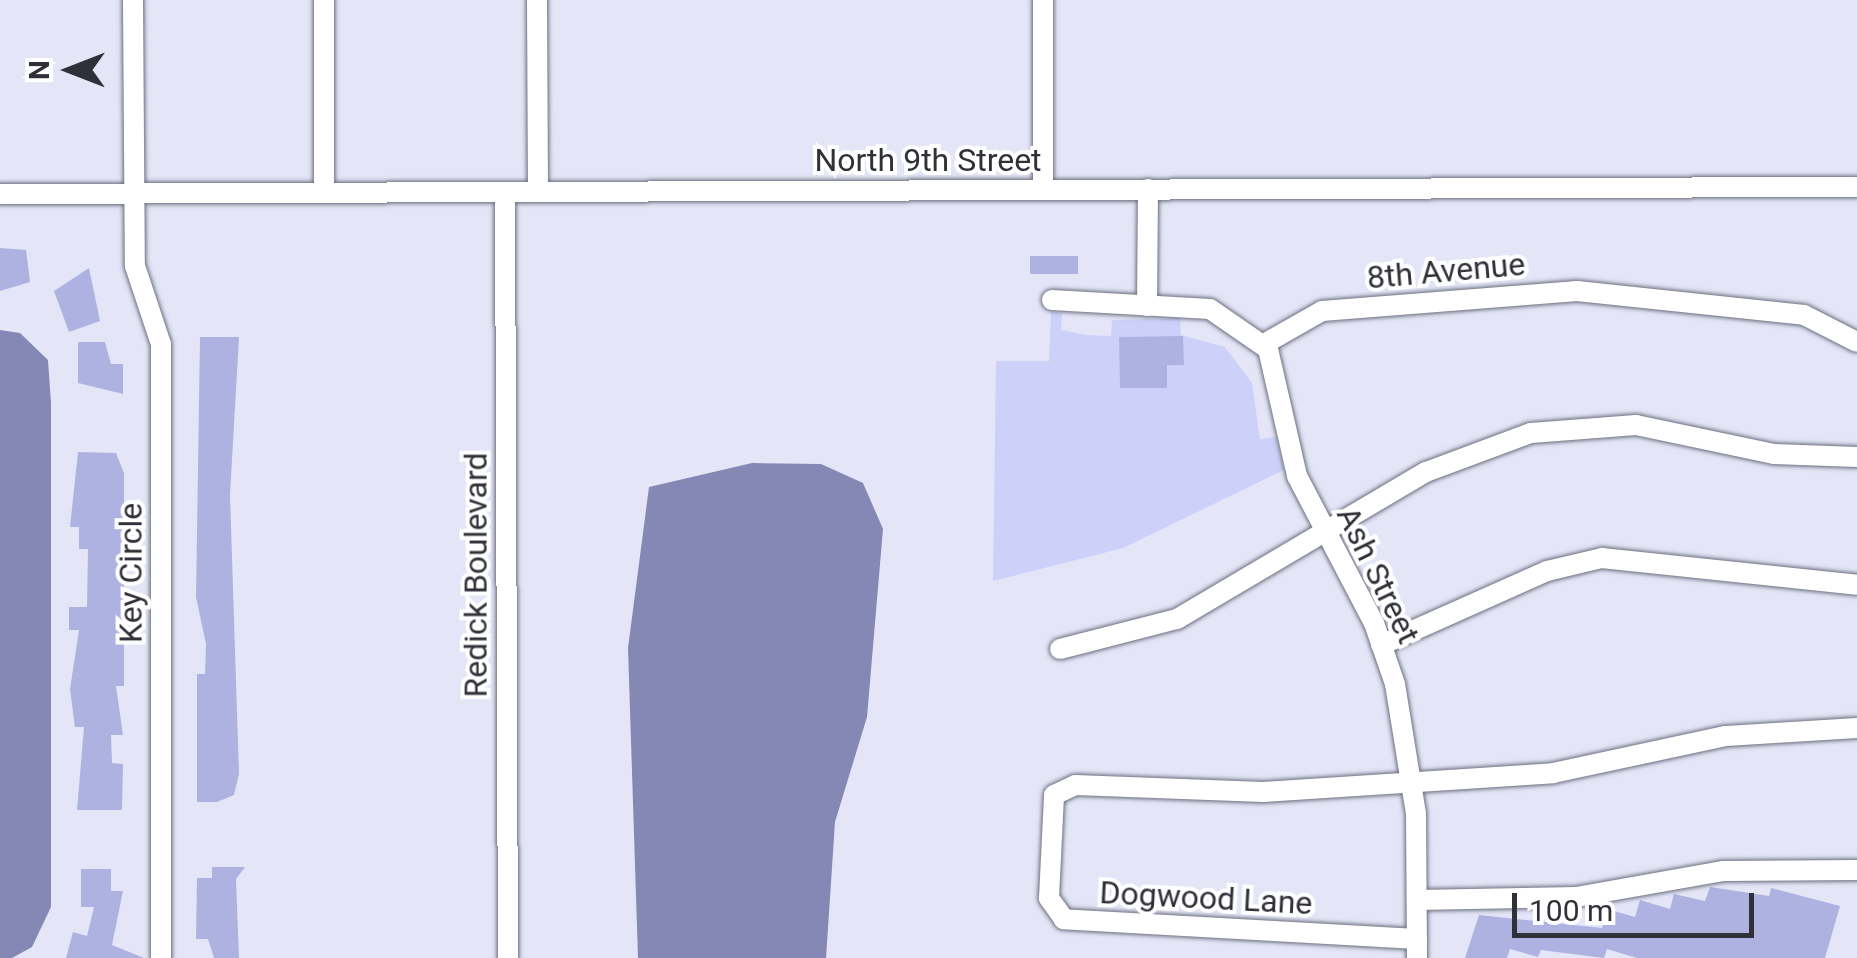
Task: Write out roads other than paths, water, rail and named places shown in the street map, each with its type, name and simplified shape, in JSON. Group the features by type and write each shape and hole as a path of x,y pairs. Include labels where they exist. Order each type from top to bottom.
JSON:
{"street":[{"name":"Key Circle","path":"133,0 135,266 162,344 161,958"},
{"path":"324,0 324,193"},
{"path":"538,0 538,192"},
{"path":"1043,0 1043,190"},
{"name":"North 9th Street","path":"0,194 1857,187"},
{"path":"1146,306 1148,189"},
{"name":"Redick Boulevard","path":"504,192 508,958"},
{"name":"8th Avenue","path":"1264,344 1322,311 1578,291 1804,316 1857,342"},
{"path":"1052,300 1210,309 1264,344"},
{"name":"Ash Street","path":"1264,344 1298,476 1382,645 1412,778 1417,948"},
{"path":"1060,649 1154,629 1452,459 1556,428 1658,427 1774,454 1857,457"},
{"path":"1382,645 1547,571 1602,558 1857,585"},
{"path":"1412,778 1553,772 1726,736 1857,728"},
{"name":"Dogwood Lane","path":"1412,778 1264,792 1062,788 1049,808 1049,898 1064,919 1095,924 1417,948"},
{"path":"1417,900 1576,897 1724,871 1857,870"}]}
